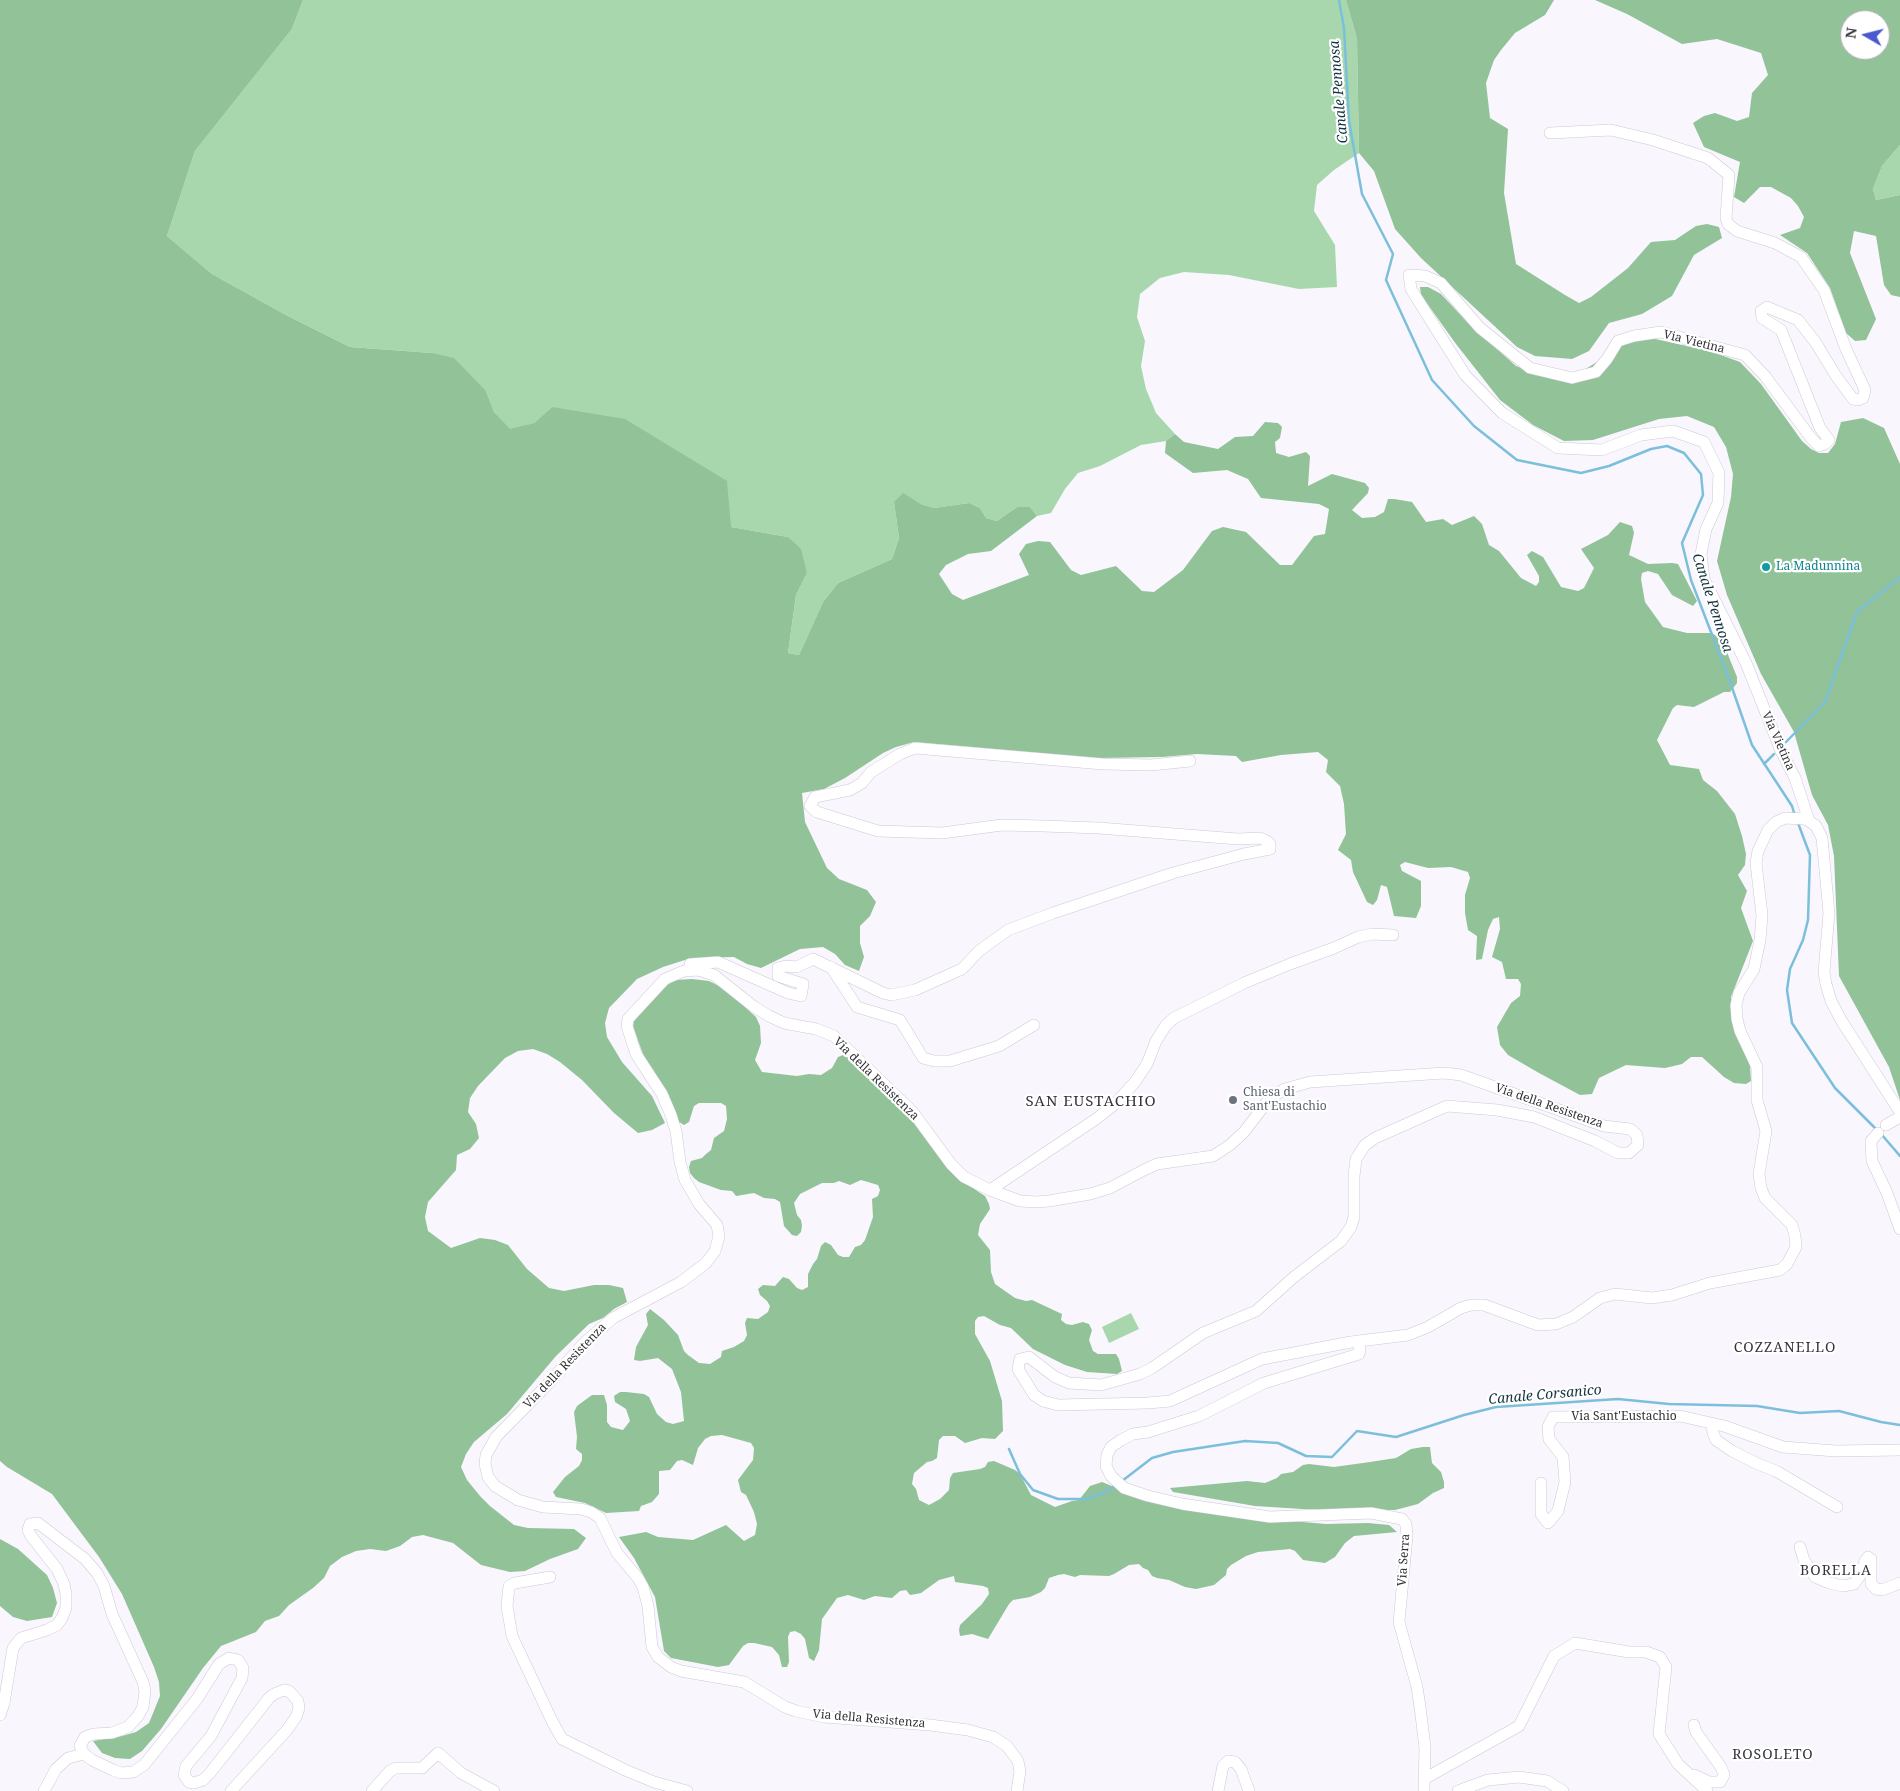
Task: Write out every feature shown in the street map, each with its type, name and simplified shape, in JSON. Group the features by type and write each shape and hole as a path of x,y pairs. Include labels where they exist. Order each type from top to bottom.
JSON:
{"street":[{"name":"Via Vietina","path":"1550,133 1611,130 1653,140 1708,158 1729,175 1726,218 1728,224 1737,231 1775,243 1801,257 1824,290 1846,349 1865,390 1865,396 1861,399 1855,400 1851,397 1816,343 1798,320 1767,307 1761,311 1762,318 1781,330 1820,428 1829,440 1819,446 1810,438 1746,355 1661,332 1634,336 1618,341 1596,372 1572,378 1530,368 1480,328 1441,283 1425,276 1408,276 1411,289 1465,375 1502,413 1558,448 1602,450 1641,434 1673,431 1704,442 1719,473 1718,503 1706,529 1701,554 1704,579 1746,663 1781,750 1795,778 1807,820"},
{"path":"684,972 686,964 718,962 788,993 801,996 803,984 778,976 778,968 786,966 797,967 813,959 883,993 891,995 915,990 962,969 978,951 1008,930 1173,873 1270,848 1270,844 1267,841 1260,838 1238,839 1100,828 1002,825 942,833 878,832 816,812 810,806 815,798 850,790 862,783 871,772 900,754 915,748 1103,764 1151,765 1190,761"},
{"name":"Via della Resistenza","path":"1017,1791 1020,1771 1018,1761 1007,1746 993,1737 968,1730 930,1725 824,1717 796,1711 785,1707 744,1682 681,1671 671,1667 658,1657 652,1646 648,1606 643,1587 617,1553 600,1518 591,1512 581,1509 543,1507 518,1500 495,1486 488,1477 485,1464 486,1455 496,1437 548,1384 584,1343 613,1318 681,1282 706,1263 715,1251 719,1236 716,1225 687,1185 680,1162 676,1131 671,1115 662,1094 636,1054 627,1026 628,1019 665,979 684,972 698,970 714,974 753,1006 769,1016 784,1023 816,1029 834,1036 912,1111 964,1177 990,1190 1020,1201 1049,1201 1110,1188 1158,1164 1213,1156 1230,1145 1244,1132 1270,1098 1284,1089 1310,1082 1444,1072 1461,1075 1604,1126 1630,1128 1637,1135 1638,1145 1629,1153 1618,1154 1595,1141 1534,1117 1497,1110 1447,1106 1375,1138 1365,1145 1356,1159 1354,1217 1351,1227 1341,1241 1294,1277 1256,1311 1203,1333 1152,1368 1140,1374 1101,1384 1069,1383 1056,1377 1029,1357 1020,1359 1018,1369 1034,1395 1043,1401 1058,1405 1170,1401 1262,1359 1358,1341 1408,1335 1428,1327 1471,1304 1484,1305 1500,1310 1538,1326 1556,1324 1572,1317 1600,1298 1615,1294 1652,1298 1672,1295 1710,1283 1780,1270 1787,1264 1796,1246 1796,1236 1792,1225 1765,1198 1761,1188 1759,1174 1766,1131 1757,1100 1757,1067 1740,1031 1736,1019 1736,1005 1739,993 1754,969 1760,940 1762,915 1756,863 1758,851 1768,830 1776,822 1785,818 1807,820"},
{"path":"1807,820 1816,826 1822,838 1830,912 1824,972 1831,1001 1841,1020 1900,1112"},
{"path":"990,1190 1114,1105 1135,1082 1147,1064 1156,1041 1166,1025 1174,1018 1290,964 1358,937 1372,934 1393,935"},
{"path":"830,966 857,1007 900,1020 923,1058 934,1061 950,1061 999,1046 1034,1025"},
{"path":"1886,1125 1900,1117"},
{"path":"1878,1133 1871,1141 1872,1161 1887,1193 1900,1229"},
{"name":"Via Serra","path":"1358,1341 1359,1354 1264,1383 1199,1416 1148,1432 1133,1434 1111,1447 1107,1455 1106,1466 1111,1476 1124,1488 1182,1504 1270,1517 1371,1513 1402,1519 1406,1524 1407,1536 1398,1622 1417,1687 1425,1748 1424,1791"},
{"name":"Via Sant'Eustachio","path":"1541,1483 1541,1514 1548,1523 1558,1512 1565,1482 1563,1457 1549,1439 1548,1427 1553,1417 1680,1416 1712,1424 1783,1447 1836,1451 1900,1450"},
{"path":"1712,1424 1716,1440 1732,1451 1776,1471 1838,1508"},
{"path":"0,1715 4,1703 13,1648 21,1638 57,1625 66,1608 64,1584 57,1569 30,1536 28,1530 30,1524 38,1523 85,1559 97,1573 104,1586 112,1614 143,1682 145,1691 143,1707 128,1727 112,1733 94,1734 85,1737 80,1746 84,1754 112,1770 122,1773 133,1772 144,1765 196,1699 219,1664 229,1658 238,1660 243,1668 242,1678 212,1736 186,1766 184,1775 189,1782 194,1783 203,1780 210,1773 274,1694 289,1690 298,1701 299,1708 296,1717 287,1730 231,1791"},
{"path":"1800,1547 1804,1560 1815,1577 1844,1586 1854,1584 1861,1574 1868,1557 1871,1558 1872,1584 1876,1590 1882,1590 1900,1583"},
{"path":"550,1577 515,1583 509,1586 507,1606 512,1636 552,1722 562,1739 625,1770 654,1782 687,1791"},
{"path":"1424,1779 1519,1726 1554,1656 1575,1643 1629,1652 1646,1652 1660,1657 1666,1667 1659,1734 1678,1764 1706,1791"},
{"path":"1686,1771 1709,1782 1720,1782 1724,1775 1721,1767 1696,1732 1694,1725"},
{"path":"372,1791 390,1771 396,1768 422,1768 438,1753 461,1773 494,1791"},
{"path":"44,1791 56,1769 68,1758 84,1754"},
{"path":"1218,1791 1223,1766 1228,1761 1235,1762 1241,1769 1249,1791"},
{"path":"1458,1791 1488,1780 1519,1777 1547,1781 1563,1791"}],"green space":[{"path":"0,0 303,0 292,29 195,151 167,236 212,274 286,315 350,347 432,353 454,358 486,391 494,412 510,429 534,423 552,407 625,419 727,481 731,527 788,537 801,549 807,573 796,595 788,653 799,655 823,602 838,583 892,559 899,538 894,502 903,493 922,505 934,508 969,503 980,508 986,518 997,521 1017,507 1030,507 1037,516 991,551 968,554 946,565 939,574 952,594 963,600 1029,575 1019,554 1026,544 1038,541 1050,542 1071,570 1081,575 1116,566 1142,591 1154,592 1183,570 1212,531 1223,527 1246,532 1280,565 1292,565 1314,536 1325,534 1329,509 1319,504 1261,498 1248,479 1227,470 1193,473 1165,453 1166,441 1175,434 1184,442 1218,449 1235,437 1253,436 1265,422 1278,423 1282,427 1280,438 1275,442 1276,453 1289,457 1306,452 1310,456 1308,486 1332,474 1365,483 1369,488 1368,493 1352,510 1362,518 1375,517 1384,512 1388,499 1412,502 1426,522 1443,519 1452,525 1474,516 1482,524 1489,545 1499,551 1521,578 1536,586 1539,582 1539,576 1527,555 1532,551 1543,557 1561,587 1578,591 1584,588 1594,568 1581,549 1608,535 1620,522 1632,526 1634,533 1629,555 1648,564 1678,564 1697,601 1693,606 1672,595 1658,574 1648,571 1642,573 1641,579 1645,602 1663,627 1687,633 1712,633 1722,640 1737,677 1737,683 1730,692 1724,692 1694,707 1677,705 1673,708 1657,740 1670,765 1699,769 1703,780 1717,791 1735,814 1742,836 1746,854 1745,865 1738,875 1747,891 1741,908 1753,941 1731,997 1731,1013 1736,1033 1750,1066 1751,1081 1746,1084 1734,1083 1724,1077 1702,1057 1691,1057 1682,1064 1665,1068 1626,1065 1599,1078 1592,1094 1580,1095 1508,1055 1500,1045 1497,1027 1511,1003 1520,996 1521,984 1518,979 1506,979 1502,962 1492,957 1500,929 1499,917 1493,919 1488,930 1482,959 1476,960 1477,936 1468,930 1465,913 1465,895 1470,878 1468,872 1451,867 1428,868 1405,862 1400,865 1402,871 1421,881 1421,906 1416,918 1394,916 1387,887 1381,885 1377,900 1373,905 1367,902 1353,872 1351,860 1338,850 1346,834 1344,804 1340,786 1326,772 1328,760 1318,752 1281,755 1242,762 1236,756 1197,754 1162,757 1098,758 914,742 896,747 824,789 802,793 805,822 827,868 839,879 867,890 876,902 870,916 860,926 860,943 864,957 859,971 845,965 835,954 823,947 800,949 761,968 747,964 734,957 691,958 663,967 637,979 609,1008 605,1023 607,1037 622,1062 652,1096 665,1123 652,1130 638,1133 560,1062 547,1054 533,1049 518,1051 505,1058 478,1086 470,1098 468,1112 476,1124 479,1138 470,1149 457,1155 456,1170 428,1202 425,1217 428,1231 451,1248 480,1238 495,1240 508,1245 527,1269 549,1288 564,1291 594,1285 609,1285 623,1288 627,1302 603,1318 589,1324 556,1356 507,1414 474,1442 466,1454 461,1467 467,1480 480,1496 514,1525 528,1528 574,1529 586,1538 578,1549 525,1571 510,1572 481,1565 453,1543 423,1535 412,1537 400,1546 386,1551 370,1549 356,1551 342,1557 330,1566 324,1578 289,1605 279,1616 265,1621 256,1632 221,1646 203,1668 161,1729 142,1751 130,1759 115,1758 102,1753 93,1741 136,1732 149,1723 160,1696 159,1682 154,1667 122,1594 99,1557 52,1494 0,1461"},
{"path":"303,0 1346,0 1357,39 1359,153 1334,170 1317,185 1314,211 1335,245 1337,287 1299,289 1229,275 1184,272 1160,278 1140,294 1137,317 1145,341 1141,366 1146,389 1156,413 1175,434 1166,441 1141,445 1100,466 1078,473 1065,489 1051,513 1037,516 1030,507 1017,507 997,521 986,518 980,508 969,503 934,508 894,502 899,538 892,559 838,583 823,602 799,655 788,653 796,595 807,573 788,537 731,527 552,407 534,423 510,430 494,412 486,391 432,353 350,347 286,315 212,274 167,236 195,151 292,29"},
{"path":"1346,0 1554,0 1545,15 1515,33 1501,50 1494,60 1486,83 1490,118 1508,129 1504,193 1516,264 1579,303 1591,297 1628,268 1651,242 1675,240 1696,226 1707,224 1719,227 1722,238 1694,255 1672,296 1642,314 1609,323 1589,351 1572,359 1535,356 1517,347 1421,258 1395,229 1374,171 1359,153 1357,39"},
{"path":"1595,0 1900,0 1900,145 1882,166 1873,189 1876,200 1900,195 1900,297 1891,295 1884,285 1876,236 1854,231 1850,253 1876,319 1866,340 1855,341 1846,333 1830,288 1807,253 1780,235 1800,228 1804,217 1798,206 1791,198 1771,187 1760,187 1744,203 1734,197 1740,162 1704,147 1693,123 1704,116 1715,113 1737,121 1749,117 1752,93 1768,75 1761,53 1717,39 1682,44 1627,14"},
{"path":"1900,145 1900,195 1876,200 1873,189 1882,166"},
{"path":"1420,287 1428,287 1441,294 1468,323 1516,366 1541,375 1576,375 1600,360 1623,342 1646,337 1710,351 1740,362 1761,384 1802,441 1819,453 1828,453 1835,444 1841,422 1863,418 1884,428 1900,464 1900,1100 1889,1067 1839,976 1834,856 1828,825 1812,795 1794,732 1761,674 1727,595 1717,561 1731,497 1733,474 1726,447 1714,427 1687,416 1659,419 1593,440 1564,441 1533,425 1500,400 1421,295"},
{"path":"675,980 709,981 725,989 756,1017 760,1026 761,1043 755,1060 762,1072 797,1076 821,1075 832,1068 838,1057 843,1055 849,1057 890,1094 965,1183 985,1196 990,1209 980,1224 978,1235 990,1250 991,1272 995,1284 1015,1298 1026,1301 1032,1300 1062,1314 1061,1320 1066,1324 1072,1325 1083,1322 1089,1324 1092,1330 1089,1340 1093,1351 1098,1354 1116,1354 1119,1359 1122,1371 1117,1374 1087,1372 1065,1365 1033,1349 1011,1328 1000,1325 984,1316 978,1317 975,1321 975,1334 990,1361 1002,1401 1003,1431 995,1439 982,1438 965,1443 955,1436 943,1436 939,1440 937,1458 927,1462 914,1473 912,1484 916,1489 919,1500 929,1505 940,1499 949,1490 950,1478 953,1473 980,1469 985,1467 988,1462 994,1461 1015,1470 1020,1474 1031,1495 1055,1507 1079,1500 1090,1486 1102,1482 1119,1489 1291,1521 1326,1524 1368,1523 1389,1525 1397,1532 1354,1536 1345,1543 1335,1557 1325,1563 1303,1560 1295,1551 1290,1549 1258,1552 1246,1556 1231,1565 1227,1569 1226,1575 1214,1585 1196,1589 1152,1576 1148,1570 1139,1564 1129,1565 1109,1576 1080,1575 1075,1577 1064,1574 1058,1575 1049,1578 1041,1592 1030,1597 1013,1600 988,1639 972,1634 960,1636 959,1630 960,1625 982,1604 989,1594 988,1588 955,1582 954,1576 939,1580 921,1593 916,1594 910,1595 906,1590 900,1591 892,1598 875,1596 864,1600 848,1595 837,1598 822,1619 819,1650 814,1661 809,1658 805,1639 795,1631 790,1632 788,1637 789,1662 787,1667 782,1667 779,1655 772,1647 754,1643 748,1643 743,1646 729,1665 718,1667 671,1658 664,1651 655,1597 634,1558 619,1537 646,1532 658,1537 693,1540 726,1525 744,1541 755,1535 757,1524 754,1512 746,1495 741,1492 738,1480 753,1460 754,1448 751,1443 722,1435 711,1436 705,1439 698,1448 693,1465 682,1460 677,1461 670,1470 659,1471 659,1494 652,1502 641,1506 639,1511 606,1513 585,1503 556,1497 553,1492 565,1477 579,1466 582,1460 582,1454 576,1449 577,1437 574,1412 577,1406 592,1395 604,1395 607,1405 607,1422 611,1427 623,1430 630,1421 626,1409 615,1402 614,1396 620,1392 626,1392 644,1394 649,1397 657,1414 666,1422 673,1424 684,1421 681,1392 672,1369 658,1358 634,1360 636,1347 648,1325 646,1314 650,1309 678,1335 684,1351 688,1355 699,1363 710,1364 721,1357 722,1351 744,1341 747,1335 745,1323 747,1318 758,1319 768,1312 770,1306 760,1295 758,1289 763,1285 775,1286 783,1277 789,1279 797,1288 802,1290 808,1287 808,1274 817,1259 821,1246 825,1242 831,1245 838,1255 843,1257 849,1257 855,1247 861,1245 865,1240 873,1217 872,1199 878,1196 880,1190 878,1185 861,1180 850,1185 839,1181 822,1183 800,1194 794,1203 802,1226 801,1232 797,1236 792,1235 784,1226 780,1202 775,1199 764,1198 754,1193 736,1196 732,1191 721,1190 699,1182 694,1178 690,1173 691,1161 702,1158 711,1150 714,1138 724,1131 727,1119 726,1106 721,1103 699,1103 694,1106 689,1122 684,1125 679,1122 647,1065 633,1027 634,1021 661,989"},
{"path":"1131,1313 1139,1329 1109,1343 1102,1327"},
{"path":"1430,1447 1432,1463 1441,1472 1444,1488 1433,1493 1418,1504 1395,1510 1302,1509 1255,1506 1173,1492 1170,1488 1247,1481 1265,1483 1277,1478 1281,1474 1293,1472 1303,1465 1334,1467 1370,1462 1396,1458 1411,1449"},
{"path":"0,1539 18,1549 47,1575 57,1603 52,1617 27,1621 13,1617 0,1606"}],"waterway":[{"name":"Canale Pennosa","path":"1339,0 1344,28 1349,121 1362,194 1393,254 1386,280 1432,380 1474,426 1517,460 1581,473 1609,466 1651,449 1667,446 1684,453 1701,474 1703,495 1682,543 1691,580 1752,745 1792,806 1795,816"},
{"path":"1786,742 1825,702 1857,612 1900,577"},
{"path":"1764,764 1774,754"},
{"name":"Canale Pennosa","path":"1798,823 1810,855 1808,920 1803,940 1790,969 1787,990 1792,1023 1835,1088 1876,1129"},
{"name":"Canale Pennosa","path":"1882,1135 1900,1156"},
{"name":"Canale Corsanico","path":"1122,1481 1152,1458 1173,1452 1245,1441 1278,1443 1306,1456 1332,1457 1357,1431 1396,1437 1464,1415 1496,1407 1618,1399 1669,1404 1757,1406 1800,1413 1839,1411 1900,1425"},
{"name":"Canale Corsanico","path":"1009,1449 1020,1474 1033,1490 1058,1499 1086,1499 1106,1492 1116,1485"}],"place":[{"name":"La Madunnina","path":"1766,567"},
{"name":"Chiesa di Sant'Eustachio","path":"1233,1100"}],"district":[{"name":"SAN EUSTACHIO","path":"1091,1102"},
{"name":"COZZANELLO","path":"1785,1348"},
{"name":"BORELLA","path":"1836,1571"},
{"name":"ROSOLETO","path":"1773,1755"}]}
